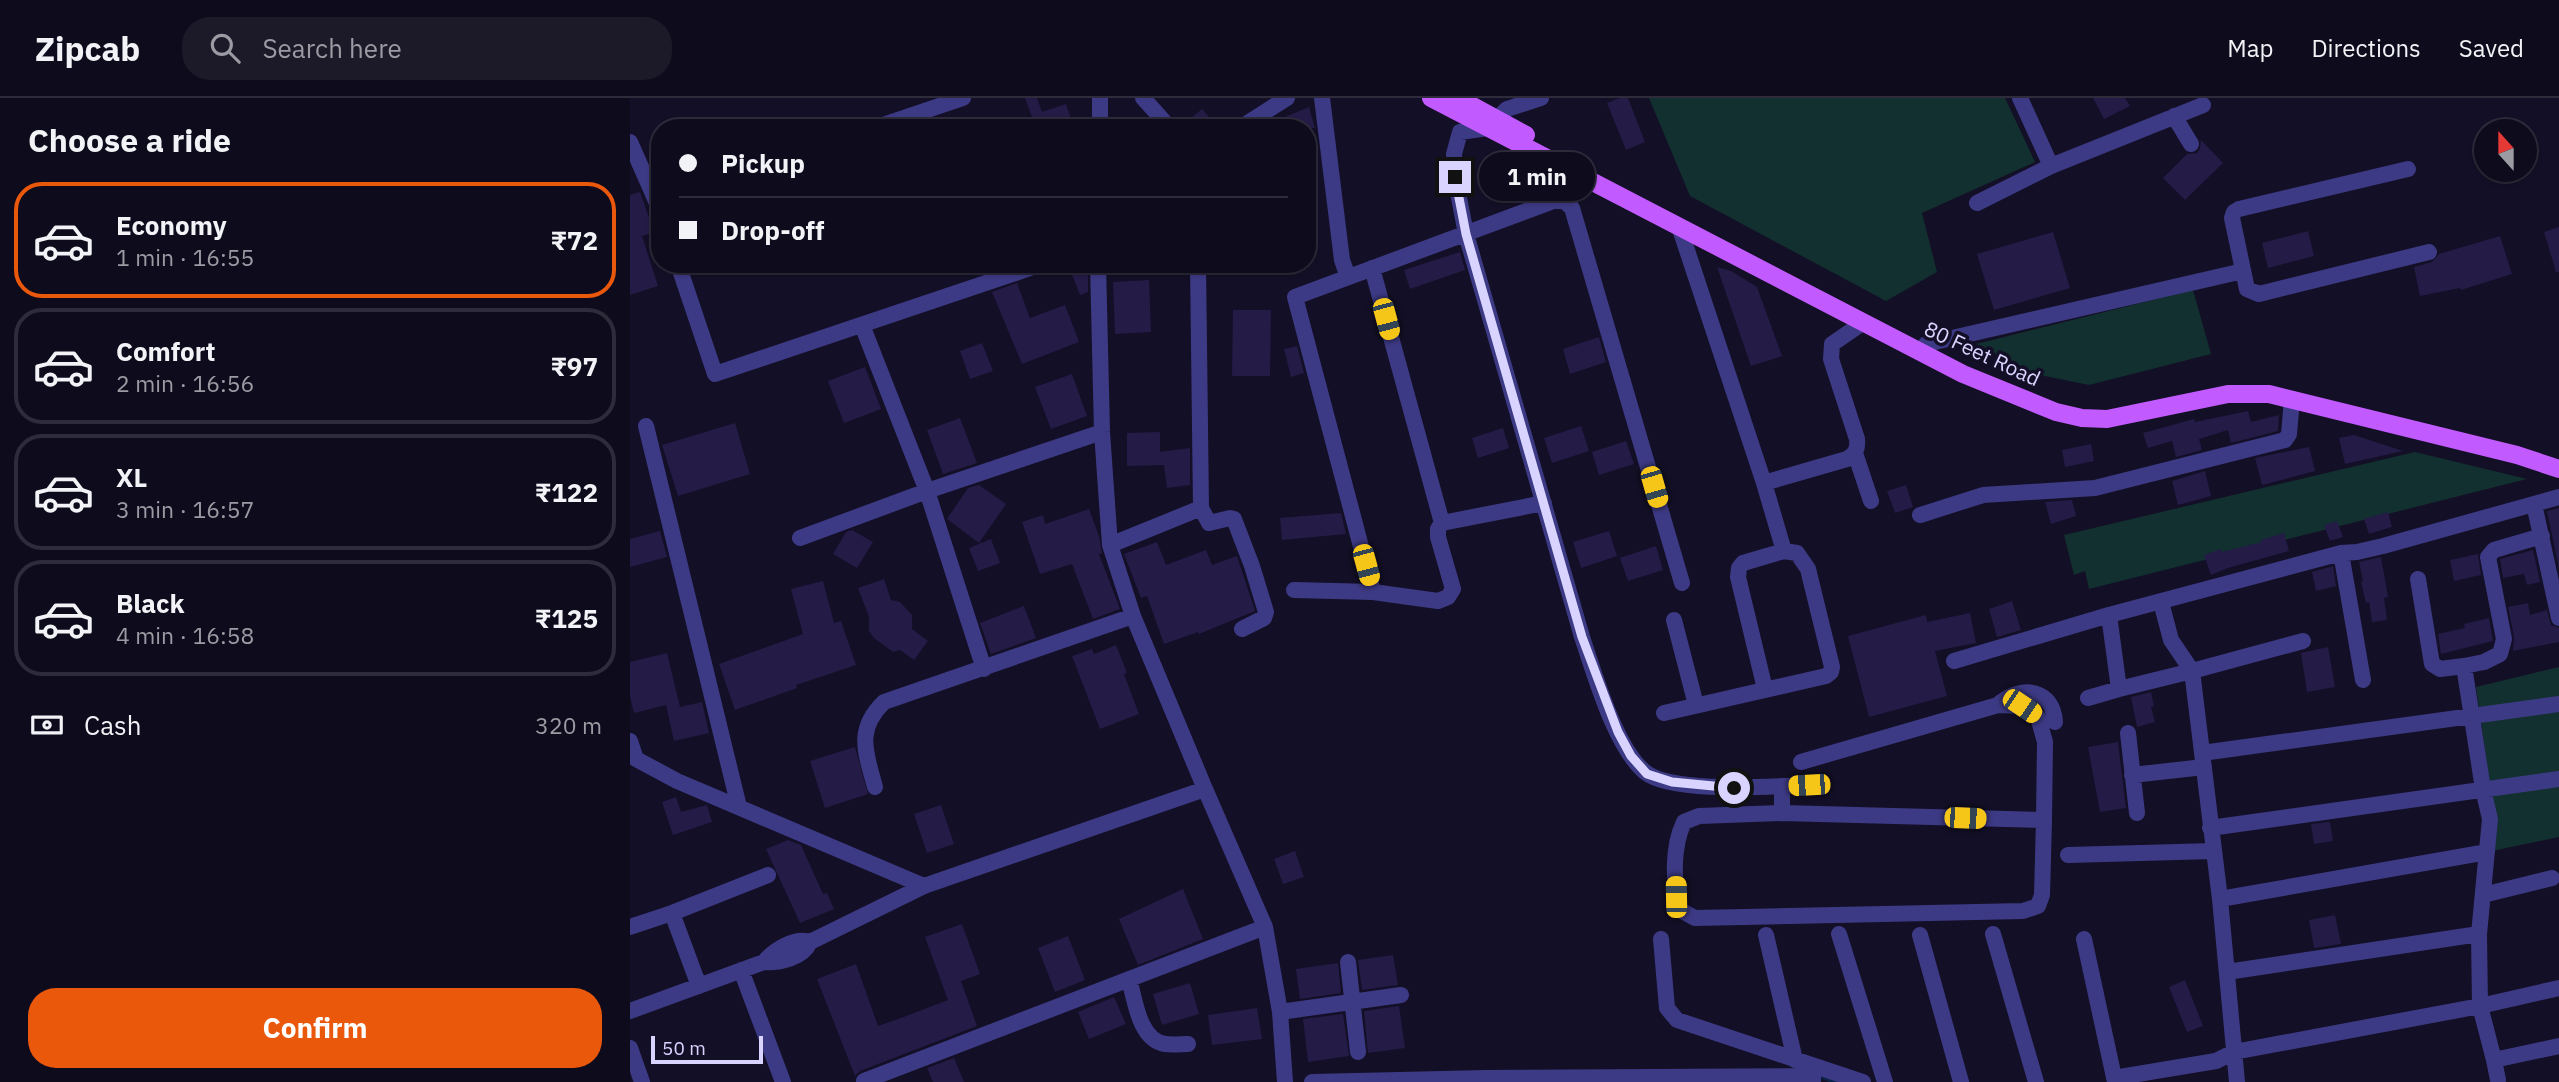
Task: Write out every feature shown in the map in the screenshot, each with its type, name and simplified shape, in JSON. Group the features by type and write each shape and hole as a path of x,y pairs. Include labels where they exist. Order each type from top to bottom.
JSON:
{"main road":[{"name":"80 Feet Road","path":"1431,98 1548,148 1967,365 2071,406 2107,409 2227,384 2270,384 2559,458"},
{"name":"80 Feet Road","path":"1458,98 1492,123 1679,226 1963,374 2069,416 2095,419 2120,417 2212,397 2245,393 2269,394 2517,455 2559,469"}],"street":[{"path":"901,119 963,98"},
{"path":"1100,119 1101,98"},
{"path":"1143,98 1162,119"},
{"path":"1254,119 1287,98"},
{"path":"1322,98 1342,260 1349,277"},
{"path":"1541,98 1507,109 1492,123 1460,132 1454,154 1455,177 1466,234 1587,651 1618,732 1631,756 1647,774 1672,782 1734,788 1809,785"},
{"path":"2020,98 2051,166"},
{"path":"1977,203 2051,166 2203,105"},
{"path":"2174,116 2191,144"},
{"path":"630,142 651,186"},
{"path":"2408,169 2239,209 2232,218 2247,289 2259,294 2429,252"},
{"path":"1373,592 1295,297 1556,200 1565,202 1572,208 1682,583"},
{"path":"1679,226 1765,483 1784,551"},
{"path":"1372,268 1442,523"},
{"path":"1926,344 2243,271"},
{"path":"681,273 715,374 1015,273"},
{"path":"1098,273 1102,432 1110,545 1133,617 1265,927 1280,1012 1285,1082"},
{"path":"1198,273 1201,508 1209,523 1234,519 1266,612 1264,618 1242,629"},
{"path":"1765,483 1847,458 1855,453 1857,439 1831,359 1832,344 1864,322"},
{"path":"862,325 927,491 984,669"},
{"path":"1920,515 1983,495 2095,488 2285,440 2289,434 2292,399"},
{"path":"646,426 739,807"},
{"path":"800,538 927,491 1102,432"},
{"path":"1855,453 1871,501"},
{"path":"1954,661 2109,615 2341,553 2379,547 2559,497"},
{"path":"1294,590 1373,592 1438,601 1448,597 1453,589 1438,537 1438,529 1442,523 1544,503"},
{"path":"2534,504 2559,618"},
{"path":"1110,545 1201,508"},
{"path":"2418,579 2432,664 2440,669 2484,662 2500,654 2504,639 2488,557 2494,550 2542,536"},
{"path":"1664,713 1696,705 1765,690 1826,676 1831,672 1808,569 1797,553 1784,551 1743,562 1738,577 1765,690"},
{"path":"2341,553 2364,680"},
{"path":"2161,602 2171,640 2192,671 2220,899 2237,1082"},
{"path":"2109,615 2119,689"},
{"path":"875,787 864,746 867,724 884,702 1133,617"},
{"path":"1674,620 1696,705"},
{"path":"2088,698 2303,641"},
{"path":"2463,666 2490,819 2479,934 2480,1006 2494,1060 2495,1081"},
{"path":"1998,705 2008,696 2030,692 2043,695 2050,702 2055,722"},
{"path":"2132,775 2203,760 2471,715 2559,704"},
{"path":"1801,762 1998,705 2022,706 2038,717 2045,742 2042,895 2038,906 2023,911 1695,918 1680,909 1676,897 1676,839 1684,821 1699,816 1782,813 2043,820"},
{"path":"2129,733 2137,813"},
{"path":"630,741 636,760 924,886"},
{"path":"2210,828 2559,779"},
{"path":"1782,786 1782,813"},
{"path":"630,1011 764,962 776,962 801,953 807,950 810,942 924,886 1205,789"},
{"path":"2068,855 2214,851"},
{"path":"2220,899 2487,852"},
{"path":"630,927 768,875"},
{"path":"2483,895 2552,878"},
{"path":"672,913 699,986"},
{"path":"864,1081 1265,927"},
{"path":"1839,934 1885,1082"},
{"path":"1993,934 2036,1082"},
{"path":"2227,972 2479,934"},
{"path":"1766,935 1796,1060"},
{"path":"1920,935 1961,1082"},
{"path":"1661,939 1667,1008 1677,1020 1863,1082"},
{"path":"2084,939 2115,1080 2216,1061 2234,1052 2480,1006 2559,988"},
{"path":"1348,962 1357,1052"},
{"path":"741,970 783,1082"},
{"path":"1129,979 1141,1021 1150,1036 1163,1044 1188,1044"},
{"path":"1280,1012 1401,995"},
{"path":"2494,1060 2559,1046"},
{"path":"630,1048 642,1082"},
{"path":"1312,1082 1813,1076 1813,1082"}],"green space":[{"path":"1649,98 2005,98 2035,162 1922,213 1937,272 1886,301 1690,196"},
{"path":"2193,290 2211,354 2089,385 2035,374 1976,344"},
{"path":"2415,452 2527,479 2089,589 2085,571 2074,575 2064,535"},
{"path":"2559,667 2559,837 2492,851 2495,820 2476,687"}],"building":[{"path":"1025,98 1037,98 1042,112 1066,104 1071,119 1033,119"},
{"path":"1628,98 1645,142 1626,150 1607,103"},
{"path":"2093,98 2125,98 2130,106 2104,119"},
{"path":"1309,107 1312,119 1286,119 1285,117"},
{"path":"1202,109 1211,119 1190,119"},
{"path":"2201,140 2223,163 2185,200 2163,178 2187,154 2197,153"},
{"path":"640,192 651,223 651,233 642,236 651,273 654,273 658,286 630,295 630,195"},
{"path":"2559,227 2559,272 2556,272 2544,232"},
{"path":"2308,231 2314,256 2268,268 2262,243"},
{"path":"2053,232 2070,288 1994,310 1977,254"},
{"path":"2500,236 2512,274 2461,290 2460,288 2420,296 2414,267 2432,262 2439,254"},
{"path":"1460,252 1465,270 1410,289 1404,270"},
{"path":"1717,267 1731,271 1757,287 1782,356 1751,366"},
{"path":"1071,273 1088,273 1088,292 1080,295"},
{"path":"1149,280 1151,332 1115,334 1113,282"},
{"path":"1017,283 1030,318 1065,305 1079,342 1022,364 992,292"},
{"path":"1233,310 1271,310 1270,376 1232,376"},
{"path":"1599,337 1606,362 1570,374 1563,349"},
{"path":"982,343 993,371 970,379 960,351"},
{"path":"1297,346 1304,373 1291,377 1284,349"},
{"path":"865,367 881,409 844,423 828,381"},
{"path":"1072,374 1087,416 1051,429 1035,387"},
{"path":"2248,411 2251,422 2279,415 2278,431 2231,443 2228,430 2199,439 2202,450 2176,457 2172,441 2148,448 2143,433 2194,419 2195,422"},
{"path":"960,418 977,463 943,474 927,430"},
{"path":"735,423 750,474 678,496 662,445"},
{"path":"1581,426 1589,451 1552,463 1544,438"},
{"path":"1503,428 1509,448 1478,458 1472,438"},
{"path":"1160,432 1160,452 1190,448 1190,485 1167,488 1164,465 1127,466 1127,433"},
{"path":"2354,435 2403,451 2345,464 2339,438"},
{"path":"1626,441 1634,464 1599,475 1592,452"},
{"path":"2091,444 2094,461 2065,467 2062,450"},
{"path":"2309,447 2315,471 2262,485 2255,458"},
{"path":"2205,471 2211,496 2178,505 2172,481"},
{"path":"979,485 1006,504 979,543 947,519 968,488"},
{"path":"1906,485 1913,507 1895,513 1887,491"},
{"path":"2072,500 2076,516 2051,524 2045,502"},
{"path":"2559,508 2559,569 2547,511"},
{"path":"1089,509 1099,536 1102,553 1099,554 1120,609 1093,619 1072,564 1040,574 1022,522 1043,515 1045,524"},
{"path":"2388,512 2392,527 2369,534 2364,519"},
{"path":"1341,513 1346,534 1282,540 1280,518"},
{"path":"2337,521 2343,537 2330,541 2324,525"},
{"path":"852,530 873,542 857,568 833,554 846,532"},
{"path":"660,531 667,557 630,567 630,539"},
{"path":"1609,531 1617,556 1581,568 1573,542"},
{"path":"2284,533 2289,551 2211,575 2204,555 2221,549 2222,552 2262,542 2261,540"},
{"path":"991,539 1000,563 978,571 969,548"},
{"path":"1157,542 1166,565 1206,550 1212,565 1237,556 1255,611 1199,634 1198,632 1164,644 1147,596 1141,598 1124,554"},
{"path":"1656,546 1663,570 1628,581 1620,558"},
{"path":"2533,550 2540,582 2527,585 2524,574 2503,578 2500,559"},
{"path":"2478,554 2481,575 2454,581 2450,560"},
{"path":"2381,557 2388,597 2384,598 2387,620 2372,622 2369,602 2366,603 2361,582 2359,562"},
{"path":"2333,566 2336,586 2316,591 2312,572"},
{"path":"884,579 891,600 900,602 912,615 912,629 928,641 914,660 900,650 893,652 869,631 869,617 858,588"},
{"path":"823,581 834,623 841,621 856,665 796,685 797,688 735,710 719,664 803,634 791,589"},
{"path":"2012,601 2021,630 1997,637 1989,609"},
{"path":"2528,603 2530,615 2547,610 2551,625 2559,628 2559,642 2513,651 2514,637 2508,607"},
{"path":"1024,606 1036,638 991,654 980,623"},
{"path":"1970,613 1976,643 1935,651 1947,696 1869,717 1848,636 1926,615 1927,622"},
{"path":"2489,618 2493,641 2441,654 2438,634 2465,628 2464,624"},
{"path":"1116,645 1139,714 1100,729 1072,656 1092,649 1094,654"},
{"path":"2328,647 2335,687 2307,692 2301,653"},
{"path":"667,653 680,707 702,702 709,733 674,741 666,705 634,713 630,696 630,662"},
{"path":"2151,692 2155,722 2137,727 2131,697"},
{"path":"2118,742 2126,808 2100,812 2088,747"},
{"path":"855,747 868,794 825,808 810,761"},
{"path":"676,797 681,812 707,805 712,822 673,835 662,802"},
{"path":"941,805 954,844 927,853 914,814"},
{"path":"2330,822 2333,841 2314,844 2311,824"},
{"path":"788,840 801,845 823,894 827,893 834,909 800,923 766,849"},
{"path":"1295,851 1304,877 1283,884 1274,859"},
{"path":"1183,889 1203,939 1138,965 1119,919"},
{"path":"2335,915 2341,944 2314,948 2309,920"},
{"path":"962,924 980,974 961,981 977,1026 860,1071 855,1076 817,979 856,964 878,1026 901,1018 948,1000 925,937"},
{"path":"1068,936 1085,980 1055,992 1038,948"},
{"path":"1393,955 1398,985 1362,990 1358,960"},
{"path":"1338,963 1341,993 1300,999 1296,969"},
{"path":"2185,980 2203,1026 2187,1032 2169,987"},
{"path":"1190,983 1199,1014 1162,1025 1153,994"},
{"path":"1114,997 1126,1024 1089,1039 1078,1012"},
{"path":"1399,1006 1405,1048 1368,1053 1364,1011"},
{"path":"1257,1008 1262,1039 1212,1045 1208,1015"},
{"path":"1343,1014 1349,1056 1308,1062 1303,1019"},
{"path":"954,1058 964,1082 933,1082 927,1068"}],"waterway":[{"path":"1817,1075 1836,1082"}],"route":[{"path":"1455,177 1466,234 1582,637 1618,732 1631,756 1647,774 1672,782 1734,788"}]}
